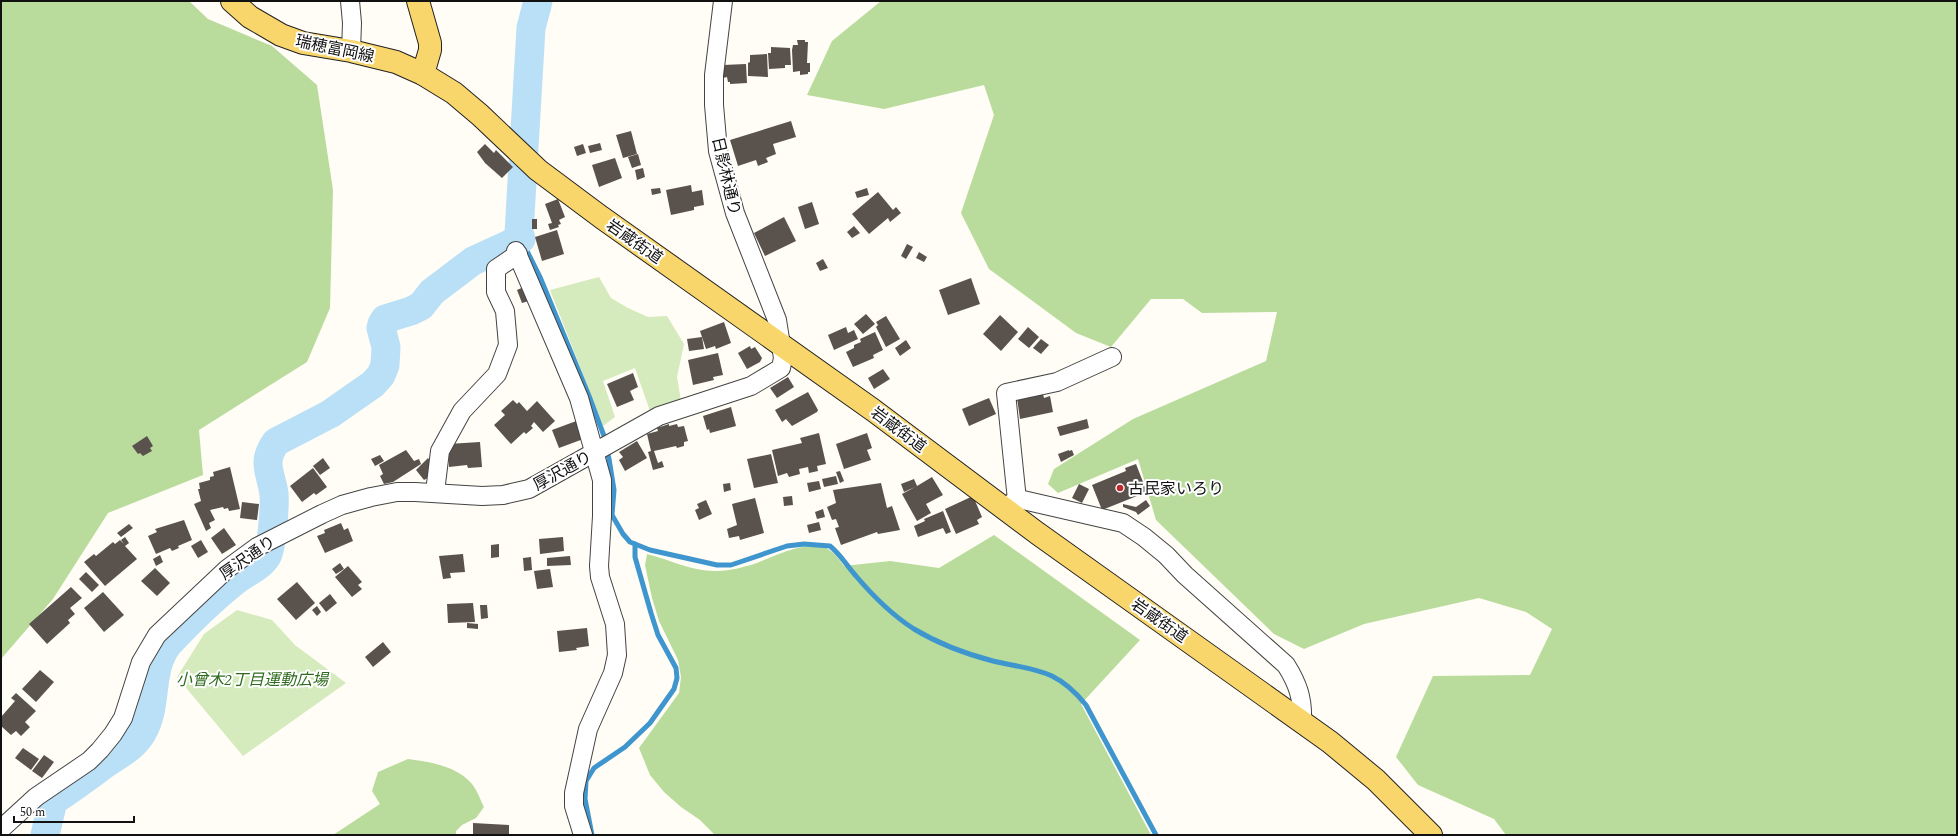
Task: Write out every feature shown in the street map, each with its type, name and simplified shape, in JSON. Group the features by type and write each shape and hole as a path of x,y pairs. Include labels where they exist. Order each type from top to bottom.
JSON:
{"main road":[{"name":"瑞穂富岡線","path":"232,1 250,17 280,35 312,46 351,51 396,62 423,74"},
{"path":"418,1 430,43 430,50 423,74"},
{"name":"岩蔵街道","path":"423,74 460,98 538,170 601,217 873,410 1010,504 1302,721 1362,768 1431,835"}],"street":[{"path":"350,1 352,23 351,51"},
{"name":"日影林通り","path":"723,1 714,75 714,105 718,151 735,213 777,320 780,344"},
{"path":"435,492 440,451 462,411 497,374 508,346 505,311 496,292 496,269 517,252 601,449 600,469 603,493 599,557 600,572 615,624 617,646 613,673 597,705 588,729 574,794 574,806 583,835"},
{"name":"厚沢通り","path":"1,829 36,797 89,761 100,750 113,734 123,718 141,662 157,634 227,569 257,547 322,514 364,499 397,492 435,492 482,496 516,493 541,484 659,416 732,393 751,386 770,376 783,365 780,344"},
{"path":"1112,357 1057,382 1006,393 1010,504 1023,500 1123,523 1144,537 1166,555 1195,585 1286,665 1294,678 1303,705 1302,721"}],"green space":[{"path":"1,1 189,1 208,19 272,46 317,85 333,190 330,308 307,362 199,430 203,475 108,513 53,599 1,659"},
{"path":"881,1 1957,1 1957,835 1506,835 1494,819 1418,785 1396,757 1433,676 1530,675 1552,629 1526,612 1479,598 1364,624 1304,649 1274,634 1156,520 1138,459 1058,493 1048,484 1054,469 1133,419 1266,361 1277,312 1202,313 1183,299 1151,299 1111,347 1076,333 989,269 961,213 994,115 984,85 884,109 807,95 832,41"},
{"path":"599,277 611,298 628,308 648,317 667,316 684,344 677,377 681,401 651,414 635,368 603,381 615,417 603,426 550,290"},
{"path":"994,535 1140,640 1081,704 1151,835 715,835 700,820 681,807 664,792 650,775 639,748 679,693 681,677 678,660 659,621 652,598 645,565 647,554 691,568 709,571 722,571 754,564 804,546 815,546 824,547 832,552 844,566 890,561 939,568"},
{"name":"小曾木2丁目運動広場","path":"237,610 272,620 295,645 346,683 243,756 177,677 204,634"},
{"path":"408,759 443,766 466,778 472,784 484,807 476,818 462,825 456,831 456,835 333,835 380,804 372,791 378,772"}],"building":[{"path":"797,40 805,40 805,42 808,42 807,63 810,63 810,72 808,72 808,74 800,75 800,71 793,72 792,50 793,45 798,45"},
{"path":"771,47 790,48 791,65 785,65 785,68 769,69 768,53 771,53"},
{"path":"767,54 768,77 748,76 748,63 750,62 750,55"},
{"path":"746,64 747,83 730,84 727,77 723,78 723,65"},
{"path":"791,121 796,137 773,144 776,154 766,158 768,162 758,166 756,160 738,166 730,140"},
{"path":"631,131 637,154 623,158 616,135"},
{"path":"600,143 602,150 590,153 588,146"},
{"path":"485,144 494,153 496,150 513,167 502,178 485,163 477,152"},
{"path":"583,144 586,153 577,156 574,147"},
{"path":"638,154 641,165 632,168 628,157"},
{"path":"615,158 622,178 599,187 592,165"},
{"path":"643,168 645,177 637,180 635,170"},
{"path":"691,185 692,192 702,190 704,205 694,207 694,210 671,215 666,190"},
{"path":"660,188 661,193 652,195 651,189"},
{"path":"867,188 869,195 857,198 855,192"},
{"path":"878,192 893,210 896,207 901,213 890,222 888,218 869,234 852,214"},
{"path":"558,199 565,217 559,220 561,224 558,225 559,227 550,230 548,224 552,223 545,204"},
{"path":"812,202 819,224 805,229 798,207"},
{"path":"784,217 796,241 765,256 754,233"},
{"path":"532,219 537,219 537,229 532,229"},
{"path":"854,226 860,233 852,238 847,232"},
{"path":"557,230 564,254 542,261 535,237"},
{"path":"907,244 913,247 906,259 901,256"},
{"path":"919,252 927,257 924,262 916,258"},
{"path":"823,259 828,268 820,271 816,263"},
{"path":"971,278 980,304 948,315 939,290"},
{"path":"526,286 532,300 522,303 517,290"},
{"path":"866,314 875,324 863,334 854,324"},
{"path":"1000,315 1018,332 1001,351 983,334"},
{"path":"886,316 900,339 886,347 876,327 878,325 876,322"},
{"path":"724,322 731,343 716,349 715,346 706,349 700,331"},
{"path":"846,327 848,333 854,330 858,339 834,350 828,335"},
{"path":"1028,327 1039,337 1029,348 1018,339"},
{"path":"875,332 883,350 873,355 874,358 853,367 846,352 854,348 854,345 861,342 860,339"},
{"path":"702,337 704,349 689,351 687,339"},
{"path":"1041,339 1049,345 1041,354 1033,348"},
{"path":"906,340 911,348 900,356 895,348"},
{"path":"750,346 751,349 755,347 762,358 760,362 747,369 738,353"},
{"path":"718,353 723,375 713,377 714,380 693,385 688,360"},
{"path":"883,369 890,379 874,389 868,378"},
{"path":"633,373 638,387 630,391 634,400 617,407 607,384"},
{"path":"788,377 794,387 777,398 770,388"},
{"path":"1042,390 1044,398 1050,396 1053,412 1020,419 1017,398"},
{"path":"808,392 818,410 817,412 792,426 786,419 782,422 775,410"},
{"path":"989,398 996,414 969,426 962,409"},
{"path":"513,400 517,404 519,402 527,411 537,401 555,421 543,432 534,422 531,426 533,428 526,434 524,432 511,444 494,425 505,415 501,411"},
{"path":"731,407 736,426 710,433 709,429 707,430 703,416"},
{"path":"1087,419 1089,428 1060,436 1057,427"},
{"path":"579,420 586,438 559,448 552,430"},
{"path":"669,424 669,426 677,424 678,427 684,426 688,441 684,442 684,446 677,448 676,446 654,451 658,463 662,461 664,467 653,470 648,452 651,451 647,434 658,431 657,428"},
{"path":"819,433 826,464 817,466 818,471 809,473 808,467 799,469 800,474 789,477 787,473 778,476 772,450 802,443 800,438"},
{"path":"867,433 872,448 867,450 871,460 844,469 836,444"},
{"path":"147,436 153,446 150,448 152,451 143,456 140,453 138,454 132,446"},
{"path":"637,441 647,458 625,471 619,460 623,457 619,452"},
{"path":"480,442 482,467 468,468 467,465 449,467 448,444"},
{"path":"406,450 414,461 419,459 421,464 393,482 384,484 380,476 383,474 379,465"},
{"path":"1072,450 1074,455 1061,462 1058,454"},
{"path":"771,454 778,483 754,488 747,459"},
{"path":"380,455 384,461 375,466 371,459"},
{"path":"323,458 330,468 320,475 313,466"},
{"path":"428,458 432,464 431,476 424,480 416,470"},
{"path":"1136,464 1147,492 1102,510 1092,485 1126,471 1125,468"},
{"path":"230,467 240,509 229,511 228,508 224,509 223,507 210,510 215,520 209,523 211,528 206,531 194,504 201,501 198,489 200,489 199,483 210,480 210,477 214,476 213,472"},
{"path":"313,468 327,487 316,495 314,493 302,502 290,486"},
{"path":"840,471 844,481 840,483 836,472"},
{"path":"836,476 838,484 824,487 822,479"},
{"path":"932,477 943,495 926,504 931,513 917,521 902,494 915,487 904,492 901,484 914,479 917,486"},
{"path":"819,481 821,489 809,492 807,483"},
{"path":"730,483 731,490 724,492 723,484"},
{"path":"881,483 887,508 892,506 900,530 878,534 877,532 841,545 835,528 839,527 836,519 832,520 827,507 836,503 833,490"},
{"path":"1079,484 1089,489 1082,503 1072,498"},
{"path":"792,496 793,505 784,506 783,497"},
{"path":"973,496 982,517 977,520 979,524 956,534 945,509"},
{"path":"755,498 764,533 740,540 739,536 729,538 727,529 737,525 732,504"},
{"path":"706,500 712,514 699,520 695,510 699,508 697,504"},
{"path":"1146,500 1150,506 1138,515 1136,512 1123,507 1123,504 1136,507"},
{"path":"242,502 259,504 257,520 240,518"},
{"path":"823,509 825,517 817,519 815,512"},
{"path":"943,511 951,532 946,534 943,528 918,537 914,526 925,521 924,519"},
{"path":"184,520 192,540 178,546 179,548 172,551 170,548 156,554 148,536 157,532 155,529"},
{"path":"819,522 821,530 809,533 807,525"},
{"path":"341,523 344,530 348,528 353,541 325,553 317,536 325,533 324,530"},
{"path":"129,524 133,528 121,537 117,533"},
{"path":"224,528 236,545 222,554 211,538"},
{"path":"125,537 129,543 125,546 137,559 105,586 84,562 94,554 96,556 113,542 115,544 120,540 124,544 121,540"},
{"path":"563,537 564,551 540,554 539,539"},
{"path":"201,540 208,552 198,558 191,546"},
{"path":"499,544 499,557 491,558 491,545"},
{"path":"463,554 465,572 450,573 451,578 443,579 439,556"},
{"path":"160,555 163,562 156,566 153,559"},
{"path":"570,556 571,565 547,566 547,558"},
{"path":"531,557 532,570 524,571 523,558"},
{"path":"340,563 344,569 336,574 332,569"},
{"path":"348,566 362,582 358,585 362,589 352,597 335,577"},
{"path":"155,568 170,583 157,596 141,581"},
{"path":"550,569 553,587 537,589 534,571"},
{"path":"86,572 99,585 92,592 79,579"},
{"path":"297,582 315,603 296,620 277,599"},
{"path":"71,587 82,598 70,608 75,614 68,620 70,623 47,644 29,624"},
{"path":"103,592 124,615 104,632 84,608"},
{"path":"330,594 337,603 326,612 319,603"},
{"path":"473,603 475,622 448,623 447,604"},
{"path":"480,605 487,605 488,618 481,619"},
{"path":"317,606 321,612 317,616 312,610"},
{"path":"467,623 478,624 478,629 467,628"},
{"path":"587,628 589,646 576,648 577,650 559,652 557,631"},
{"path":"383,642 391,652 373,667 365,657"},
{"path":"40,670 54,682 36,702 22,689"},
{"path":"16,693 36,711 25,722 30,727 21,736 16,731 11,735 1,726 1,717 15,701 11,698"},
{"path":"23,748 39,759 31,770 15,758"},
{"path":"44,755 54,762 42,778 32,771"},
{"path":"473,823 509,825 509,835 473,835"}],"waterway":[{"path":"45,835 53,801 125,751 142,733 150,711 158,663 170,642 194,617 230,585 258,566 267,556 272,535 274,516 274,494 268,462 271,449 276,442 330,414 373,384 381,375 385,365 386,347 381,328 385,319 411,311 421,306 432,292 473,261 521,239 519,233 531,28 538,1"},
{"path":"521,239 540,277 604,436 614,490 612,515 623,534 630,542 650,550 717,565 731,565 787,546 804,544 830,546 876,598 898,618 914,629 953,648 993,661 1044,673 1055,677 1065,684 1086,705 1156,835"},
{"path":"592,835 585,799 586,781 594,768 625,747 650,723 674,689 677,678 676,668 658,635 651,613 635,557 635,544"}],"place":[{"name":"古民家いろり","path":"1120,488"}]}
